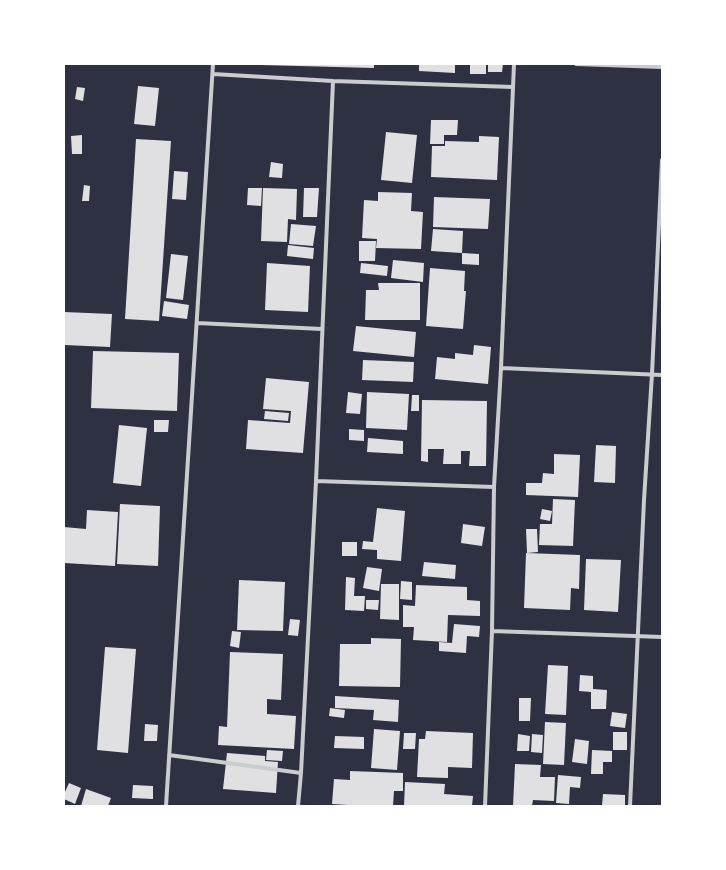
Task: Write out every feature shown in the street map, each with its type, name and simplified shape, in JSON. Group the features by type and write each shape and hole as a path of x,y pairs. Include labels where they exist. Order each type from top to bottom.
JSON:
{"street":[{"path":"166,806 214,64"},
{"path":"485,806 492,631 494,487 501,368 514,64"},
{"path":"576,64 662,67"},
{"path":"213,74 333,81 514,87"},
{"path":"298,806 316,481 333,81"},
{"path":"630,806 662,160"},
{"path":"197,323 322,329"},
{"path":"501,368 662,375"},
{"path":"316,481 494,487"},
{"path":"492,631 662,636"},
{"path":"169,755 301,773"}],"building":[{"path":"374,64 374,68 261,65"},
{"path":"419,64 455,64 455,73 419,71"},
{"path":"470,64 486,64 486,74 470,74"},
{"path":"488,64 503,64 502,72 488,72"},
{"path":"138,86 159,88 155,126 134,124"},
{"path":"77,87 85,88 83,101 75,99"},
{"path":"431,120 458,120 457,135 444,135 444,144 430,144"},
{"path":"386,132 417,135 412,183 381,180"},
{"path":"82,135 82,154 72,154 71,136"},
{"path":"479,136 499,137 497,180 431,177 432,146 445,146 445,141 479,142"},
{"path":"136,139 171,141 159,321 125,319"},
{"path":"271,162 283,164 282,178 269,177"},
{"path":"174,171 188,172 186,200 172,199"},
{"path":"84,185 90,186 89,201 82,201"},
{"path":"248,188 262,188 261,206 247,205"},
{"path":"263,188 297,189 296,220 288,219 287,242 261,241"},
{"path":"304,188 319,188 317,217 303,217"},
{"path":"378,192 412,193 411,211 423,212 421,249 376,248 377,239 362,238 364,200 378,201"},
{"path":"434,197 490,199 488,229 433,227"},
{"path":"291,224 316,226 313,246 289,244"},
{"path":"433,229 463,231 462,253 431,251"},
{"path":"359,241 376,241 375,261 359,261"},
{"path":"288,245 314,248 313,259 287,256"},
{"path":"462,253 479,254 479,265 462,264"},
{"path":"171,254 188,256 183,300 166,298"},
{"path":"393,260 424,263 423,282 391,278"},
{"path":"267,263 310,266 308,312 265,310"},
{"path":"361,263 388,266 387,276 360,273"},
{"path":"430,268 465,271 464,291 466,291 463,329 426,326"},
{"path":"378,283 420,283 420,320 365,320 366,290 379,290"},
{"path":"164,301 189,305 187,319 162,316"},
{"path":"64,312 112,314 110,347 64,345"},
{"path":"356,326 416,332 414,357 353,351"},
{"path":"474,345 491,347 488,384 435,379 437,357 455,359 455,353 473,355"},
{"path":"93,351 179,353 177,411 91,408"},
{"path":"363,360 414,362 413,382 362,380"},
{"path":"266,378 309,382 303,453 246,449 248,420 290,423 291,411 263,409"},
{"path":"348,392 362,394 360,414 346,413"},
{"path":"367,392 409,394 407,430 366,428"},
{"path":"412,395 419,395 419,411 411,411"},
{"path":"422,400 487,401 486,466 469,466 470,451 461,451 461,464 443,464 444,449 428,449 428,462 421,461"},
{"path":"265,411 289,413 288,421 264,419"},
{"path":"154,420 169,420 168,432 154,432"},
{"path":"119,425 147,428 141,486 113,483"},
{"path":"349,429 364,430 364,441 349,440"},
{"path":"368,438 403,441 403,454 367,452"},
{"path":"596,445 616,446 615,483 594,482"},
{"path":"554,454 580,455 578,497 526,495 526,483 542,483 543,473 554,474"},
{"path":"553,499 575,500 573,546 539,545 540,524 552,524"},
{"path":"120,504 160,506 158,566 117,564"},
{"path":"377,508 405,511 401,561 377,559 377,550 362,549 363,541 373,542"},
{"path":"542,509 552,511 550,521 540,519"},
{"path":"87,510 118,512 115,566 64,563 64,527 86,529"},
{"path":"463,524 485,527 482,546 461,543"},
{"path":"526,529 537,529 538,552 527,553"},
{"path":"342,542 357,542 357,556 342,556"},
{"path":"526,553 580,555 579,589 571,588 570,610 524,608"},
{"path":"586,559 621,560 618,612 584,610"},
{"path":"424,562 456,565 455,579 422,576"},
{"path":"367,567 382,569 379,591 363,588"},
{"path":"346,577 355,578 354,596 365,596 364,611 345,610"},
{"path":"239,580 285,582 283,631 237,630"},
{"path":"401,581 412,582 412,600 400,599"},
{"path":"381,584 399,584 399,620 380,619"},
{"path":"416,585 467,587 467,600 480,601 480,616 448,615 447,642 413,640 414,627 403,627 403,605 415,606"},
{"path":"366,600 379,600 378,610 366,609"},
{"path":"290,619 300,620 298,636 288,635"},
{"path":"454,624 480,626 479,637 467,636 466,653 439,651 439,642 452,643"},
{"path":"232,631 241,632 239,648 230,646"},
{"path":"371,638 401,639 400,687 339,686 340,644 371,644"},
{"path":"105,647 136,649 128,753 97,750"},
{"path":"230,652 283,654 281,700 267,699 267,714 296,716 294,749 218,745 219,726 227,727"},
{"path":"548,665 568,666 566,715 545,714"},
{"path":"580,675 593,676 593,689 607,690 606,709 591,709 591,692 579,691"},
{"path":"335,696 399,700 398,722 373,720 374,710 335,708"},
{"path":"519,698 531,698 530,721 519,721"},
{"path":"330,708 345,710 344,718 329,716"},
{"path":"612,712 627,714 625,728 610,726"},
{"path":"545,722 566,723 564,765 543,764"},
{"path":"145,724 158,725 157,741 144,741"},
{"path":"374,729 400,731 397,770 371,768"},
{"path":"426,731 473,733 472,768 448,767 448,778 417,777 419,739 425,739"},
{"path":"613,732 627,732 627,750 613,750"},
{"path":"404,733 416,733 415,749 403,749"},
{"path":"518,734 530,736 529,751 517,751"},
{"path":"532,734 543,735 542,753 531,752"},
{"path":"335,736 364,737 364,749 334,748"},
{"path":"575,739 589,741 587,764 572,762"},
{"path":"267,750 283,751 282,761 266,760"},
{"path":"592,750 612,751 612,762 603,762 603,774 591,774"},
{"path":"227,753 265,756 265,761 278,762 276,793 223,789"},
{"path":"515,764 541,765 540,777 555,777 554,801 533,800 532,806 513,806"},
{"path":"350,771 403,773 403,791 394,791 393,806 348,806 332,804 334,779 350,780"},
{"path":"558,775 581,777 580,788 570,787 569,804 556,803"},
{"path":"405,782 445,784 444,794 473,796 472,806 404,806"},
{"path":"69,783 81,788 75,804 64,799 64,794"},
{"path":"133,785 153,786 153,799 132,798"},
{"path":"86,789 111,798 108,806 81,806"},
{"path":"603,794 625,795 625,806 602,806"}]}
